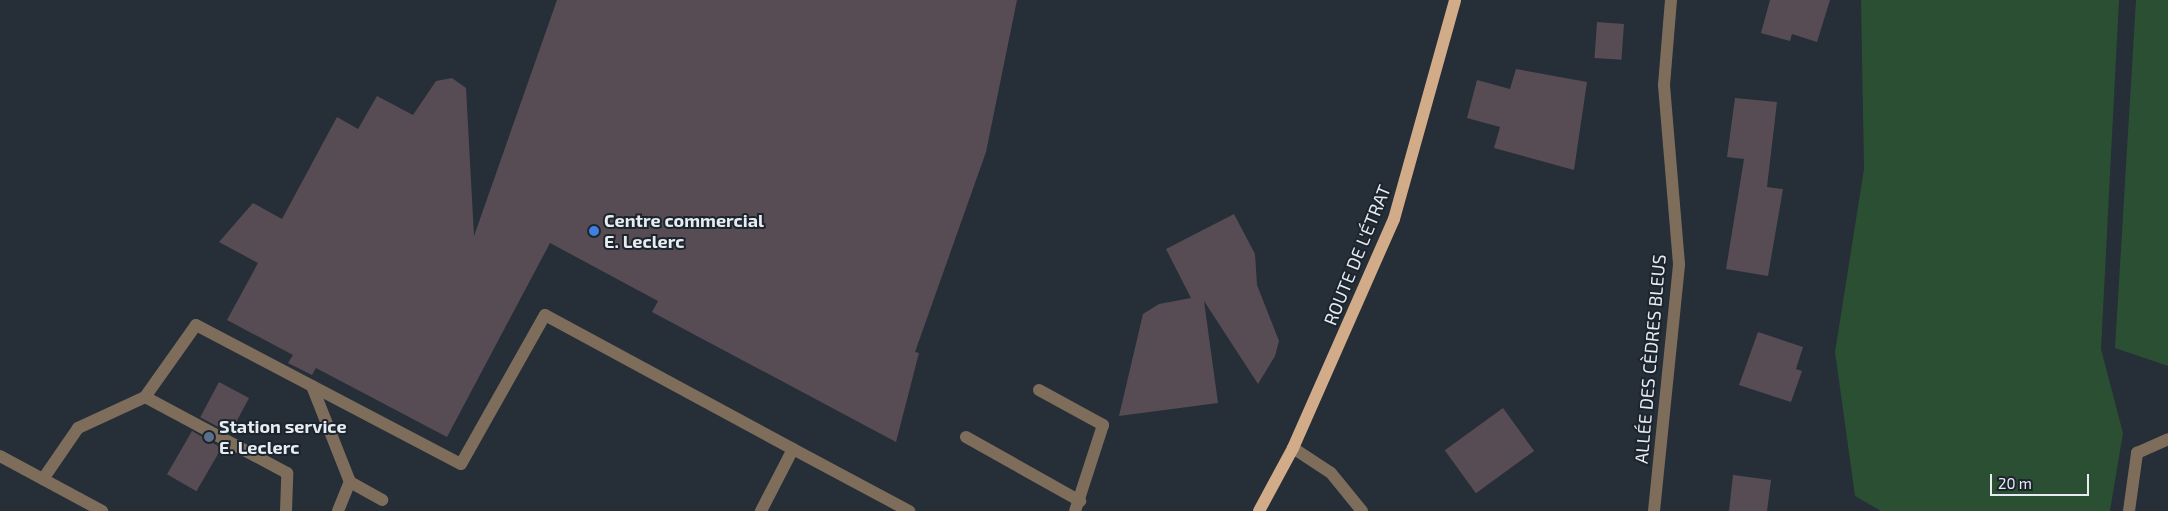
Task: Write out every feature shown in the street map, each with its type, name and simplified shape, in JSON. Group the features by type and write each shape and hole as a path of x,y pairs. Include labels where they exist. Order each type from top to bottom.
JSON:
{"main road":[{"name":"ROUTE DE L'ÉTRAT","path":"1258,511 1293,448 1394,220 1455,0"}],"street":[{"name":"ALLÉE DES CÈDRES BLEUS","path":"1654,511 1679,264 1664,85 1671,0"},
{"path":"43,479 78,428 145,397 196,325 461,464 545,315 909,511"},
{"path":"312,386 350,482 382,500"},
{"path":"966,437 1078,506 1103,425 1039,390"},
{"path":"145,397 287,473 286,511"},
{"path":"2129,511 2137,453 2168,439"},
{"path":"1293,448 1331,473 1362,511"},
{"path":"761,511 793,449"},
{"path":"0,456 102,511"},
{"path":"338,511 350,482"}],"green space":[{"path":"1861,0 2119,0 2101,349 2123,433 2110,511 1881,511 1855,496 1835,352 1864,169"},
{"path":"2136,0 2168,0 2168,366 2115,348"}],"building":[{"name":"Centre commercial E. Leclerc","path":"557,0 1017,0 986,152 915,352 919,353 896,442 652,312 658,301 550,243 447,437 316,368 312,375 288,363 293,355 227,320 258,263 219,242 253,203 282,219 337,117 358,129 377,96 413,115 436,81 452,78 466,88 474,236"},
{"path":"1770,0 1830,0 1817,42 1792,34 1790,41 1761,33"},
{"path":"1597,22 1624,24 1621,60 1594,58"},
{"path":"1516,69 1587,82 1574,170 1494,148 1500,127 1467,118 1477,80 1510,89"},
{"path":"1735,98 1777,102 1767,187 1783,189 1768,276 1726,269 1744,159 1727,157"},
{"path":"1234,214 1255,254 1257,285 1279,341 1275,356 1258,384 1204,301 1218,403 1119,416 1143,314 1159,304 1191,298 1166,249"},
{"path":"1758,332 1803,347 1796,369 1802,371 1791,402 1739,385"},
{"path":"219,382 249,398 230,433 200,417"},
{"path":"1503,408 1534,451 1476,493 1445,450"},
{"path":"192,431 221,448 196,491 167,474"},
{"path":"1733,475 1771,480 1767,511 1729,511"}],"place":[{"name":"Centre commercial E. Leclerc","path":"594,231"},
{"name":"Station service E. Leclerc","path":"209,437"}]}
